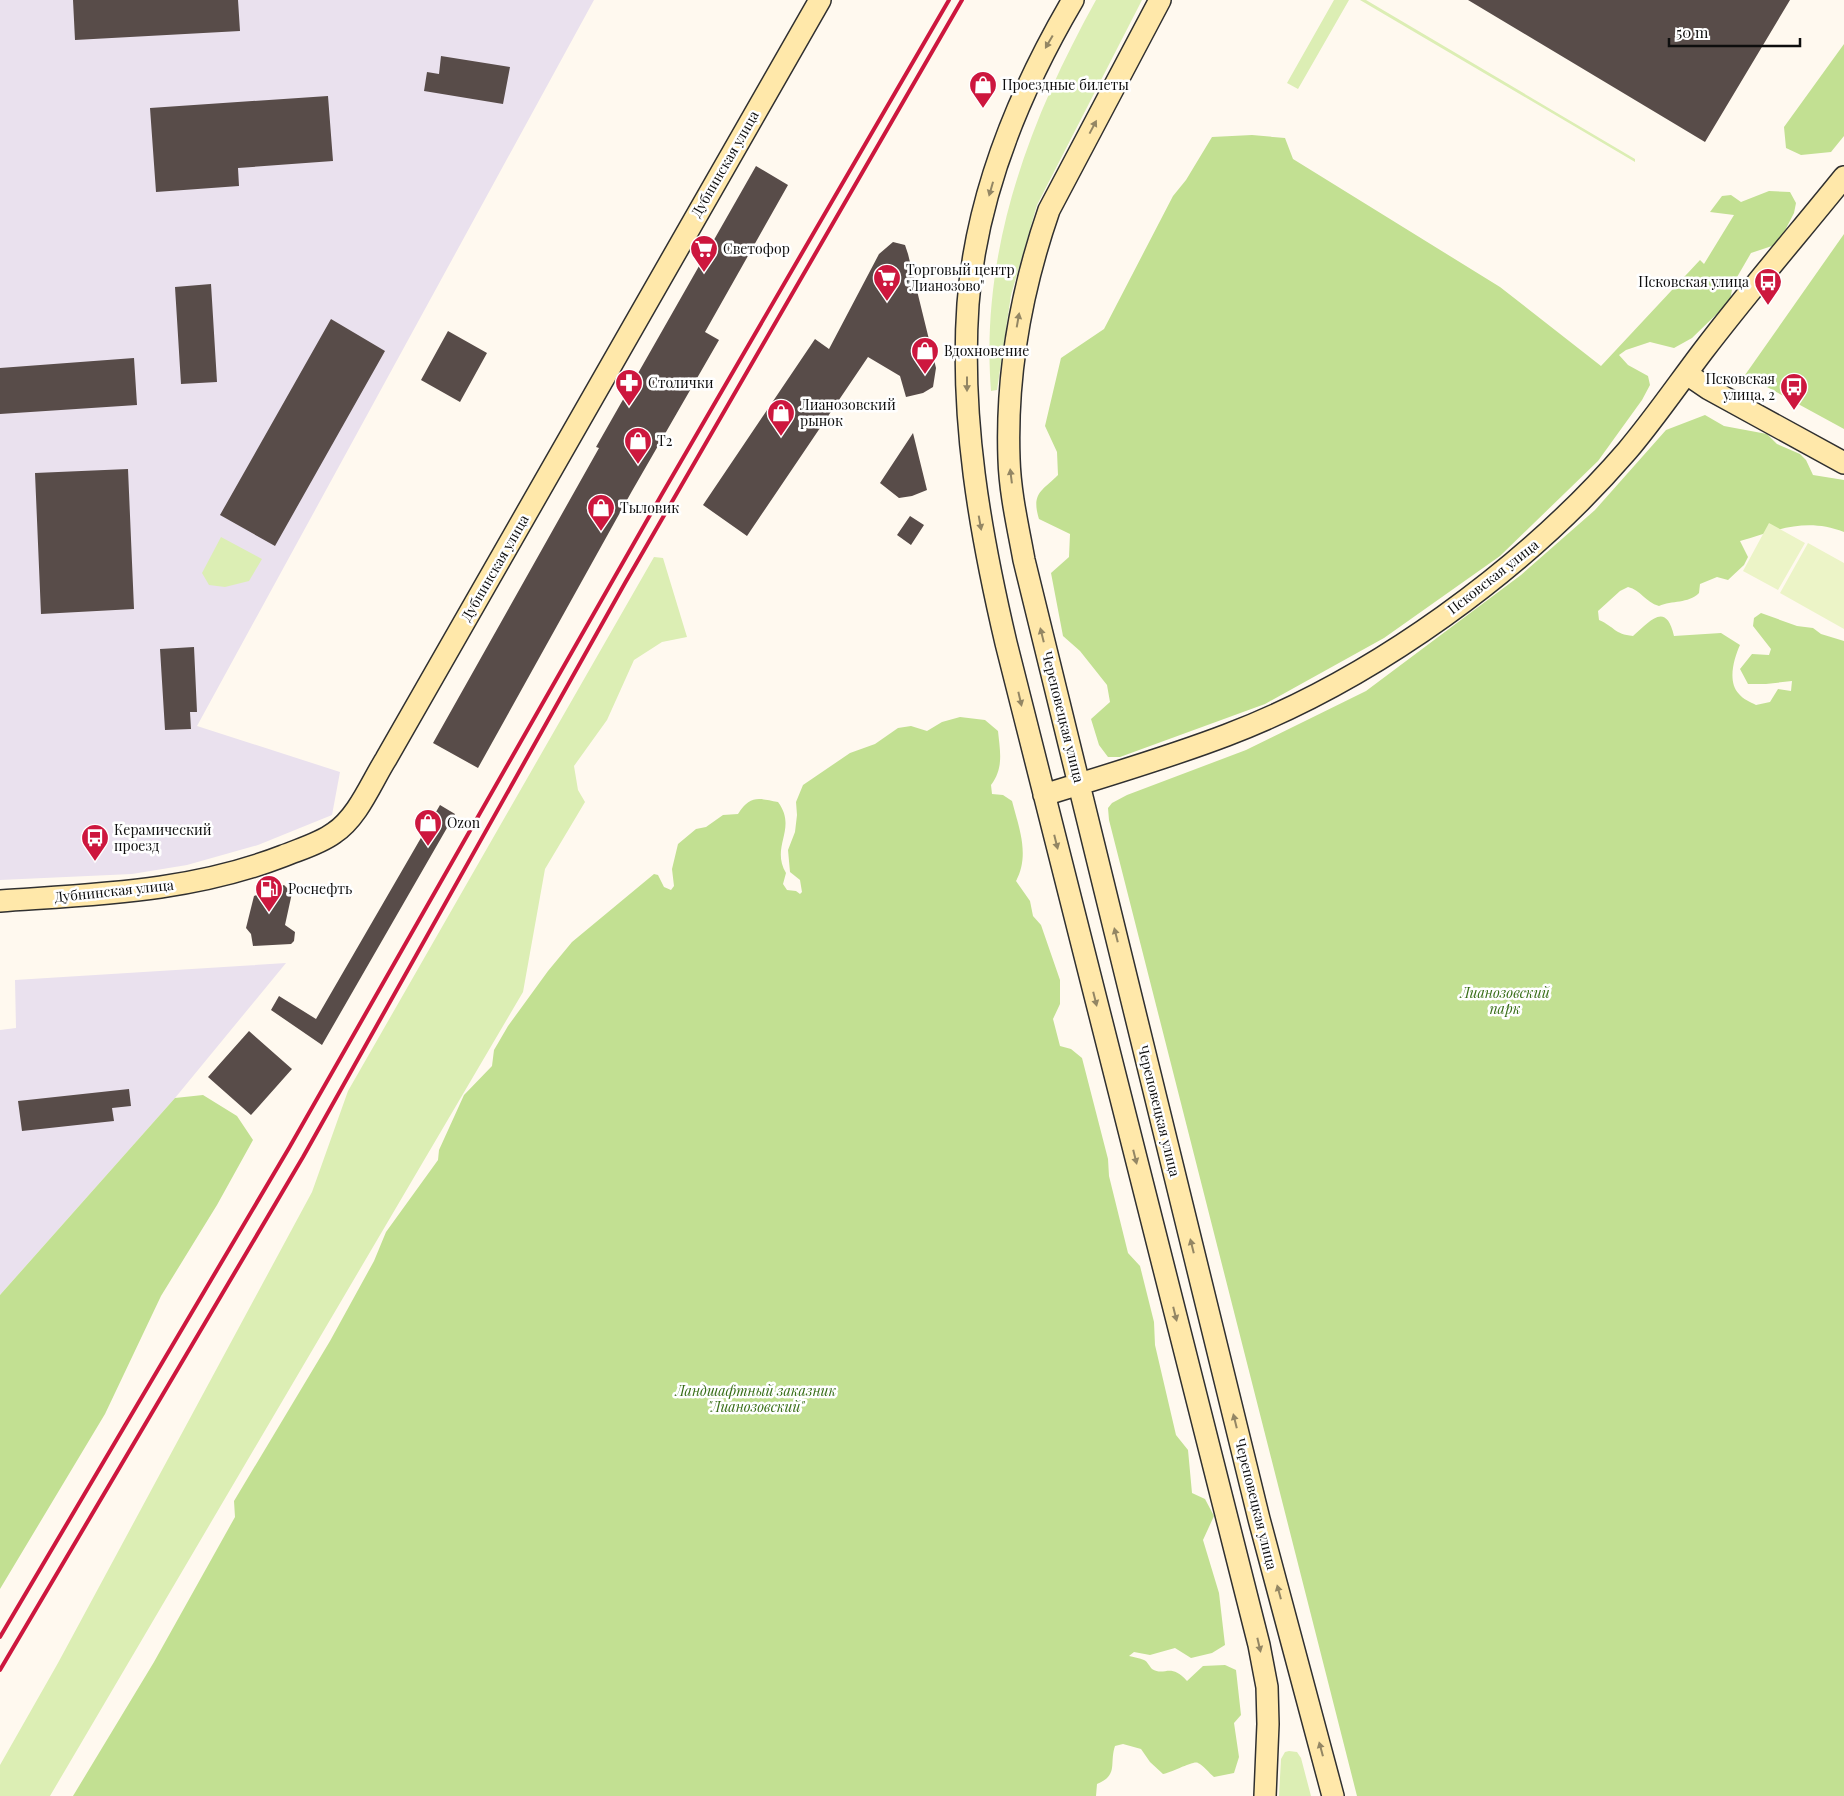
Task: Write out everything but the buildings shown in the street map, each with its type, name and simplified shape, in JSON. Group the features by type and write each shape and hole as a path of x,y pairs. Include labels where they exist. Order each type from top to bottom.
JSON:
{"main road":[{"name":"Дубнинская улица","path":"0,901 142,891 213,877 256,866 318,842 335,833 348,821 386,759 820,0"},
{"path":"1073,0 1045,48 1030,79 1005,142 983,216 968,303 967,392 976,500 988,566 1044,795 1259,1645 1267,1687 1268,1724 1265,1796"},
{"name":"Череповецкая улица","path":"1160,0 1049,210 1021,302 1011,369 1008,421 1010,469 1024,560 1259,1519 1333,1796"},
{"name":"Псковская улица","path":"1044,795 1227,735 1275,714 1409,641 1504,571 1546,534 1628,451 1844,177"},
{"path":"1687,374 1844,463"}],"shaded area":[{"path":"0,0 594,0 197,726 340,772 332,815 258,845 187,865 132,874 0,880"},
{"path":"286,963 175,1098 0,1295 0,1030 16,1028 15,980"}],"green space":[{"path":"1096,0 1142,0 1037,205 1011,295 997,390 991,391 990,339 993,287 1002,237 1014,188 1030,140 1050,92"},
{"path":"1334,0 1349,0 1298,89 1287,83"},
{"path":"1360,0 1366,0 1635,159 1635,162"},
{"path":"1844,44 1844,136 1831,152 1801,155 1786,148 1784,127"},
{"path":"1252,135 1285,138 1293,159 1500,287 1601,366 1700,260 1704,264 1734,215 1710,212 1722,196 1731,195 1741,202 1769,191 1790,192 1796,203 1794,213 1778,244 1751,253 1733,284 1730,301 1692,338 1674,348 1650,342 1626,350 1619,355 1628,365 1648,376 1650,385 1642,400 1598,461 1500,556 1384,638 1265,704 1120,757 1108,757 1099,745 1091,719 1110,702 1107,685 1080,651 1063,636 1051,573 1069,557 1070,534 1039,519 1037,510 1036,503 1040,493 1058,475 1057,452 1045,426 1061,358 1104,329 1173,196 1186,180 1212,137"},
{"path":"1844,234 1844,429 1745,375"},
{"name":"Лианозовский парк","path":"1705,415 1724,426 1767,434 1777,444 1800,454 1806,460 1813,475 1844,480 1844,532 1830,528 1804,525 1779,529 1740,541 1748,557 1744,565 1728,580 1717,577 1700,584 1699,593 1690,599 1659,606 1628,587 1620,591 1598,611 1599,620 1618,632 1627,635 1633,636 1651,620 1662,616 1671,625 1674,636 1721,633 1740,645 1732,677 1735,689 1741,696 1756,705 1770,702 1778,689 1791,691 1792,681 1748,684 1740,669 1752,654 1769,655 1771,649 1753,626 1754,618 1761,613 1797,626 1813,628 1821,634 1844,641 1844,1796 1357,1796 1109,820 1108,808 1112,803 1127,795 1246,750 1366,691 1521,575 1595,510 1666,430"},
{"path":"1769,523 1805,543 1778,590 1743,571"},
{"path":"221,537 262,559 249,581 225,587 209,585 202,573"},
{"path":"1808,543 1844,563 1844,629 1780,593"},
{"path":"654,557 663,558 687,637 662,642 634,660 607,720 574,766 578,790 585,802 545,869 523,992 50,1796 0,1796 0,1765 58,1663 312,1192 348,1091"},
{"name":"Ландшафтный заказник \"Лианозовский\"","path":"960,717 985,720 998,731 1000,759 998,772 991,785 992,794 1003,795 1012,801 1018,821 1023,851 1020,871 1016,881 1030,901 1033,916 1041,925 1060,980 1060,1004 1053,1019 1060,1046 1071,1049 1082,1058 1108,1159 1109,1176 1128,1253 1140,1266 1154,1322 1155,1345 1176,1435 1188,1450 1192,1493 1205,1499 1214,1516 1203,1540 1219,1593 1225,1645 1212,1653 1191,1658 1175,1648 1150,1655 1134,1652 1129,1656 1144,1660 1152,1669 1157,1671 1176,1672 1187,1681 1203,1666 1225,1665 1236,1670 1241,1715 1234,1723 1239,1757 1234,1773 1214,1777 1202,1765 1196,1763 1163,1774 1150,1762 1141,1749 1123,1744 1115,1746 1111,1773 1104,1781 1097,1784 1096,1796 73,1796 154,1662 235,1517 234,1501 330,1341 374,1261 386,1232 438,1160 439,1150 464,1095 492,1066 494,1050 508,1026 548,971 572,942 654,874 658,875 664,887 671,890 674,886 672,869 678,844 696,829 706,827 723,815 738,814 746,804 755,799 778,802 783,812 785,829 781,854 786,873 783,884 787,890 796,891 800,894 802,892 800,880 790,872 788,850 795,832 796,802 803,785 850,753 875,744 898,728 911,726 927,731 942,722"},
{"path":"203,1095 237,1116 253,1140 217,1205 161,1296 105,1414 0,1589 0,1295 175,1098"},
{"path":"1285,1752 1297,1752 1301,1758 1311,1796 1279,1796 1281,1759"}],"railway":[{"path":"0,1637 289,1148 662,494 949,0"},
{"path":"0,1670 303,1157 625,583 962,0"}],"place":[{"name":"Проездные билеты","path":"983,109"},
{"name":"Светофор","path":"704,273"},
{"name":"Торговый центр \"Лианозово\"","path":"887,302"},
{"name":"Псковская улица","path":"1768,306"},
{"name":"Вдохновение","path":"925,375"},
{"name":"Столички","path":"629,407"},
{"name":"Псковская улица, 2","path":"1794,411"},
{"name":"Лианозовский рынок","path":"781,437"},
{"name":"T2","path":"638,465"},
{"name":"Тыловик","path":"601,532"},
{"name":"Ozon","path":"428,847"},
{"name":"Керамический проезд","path":"95,862"},
{"name":"Роснефть","path":"269,913"}]}
